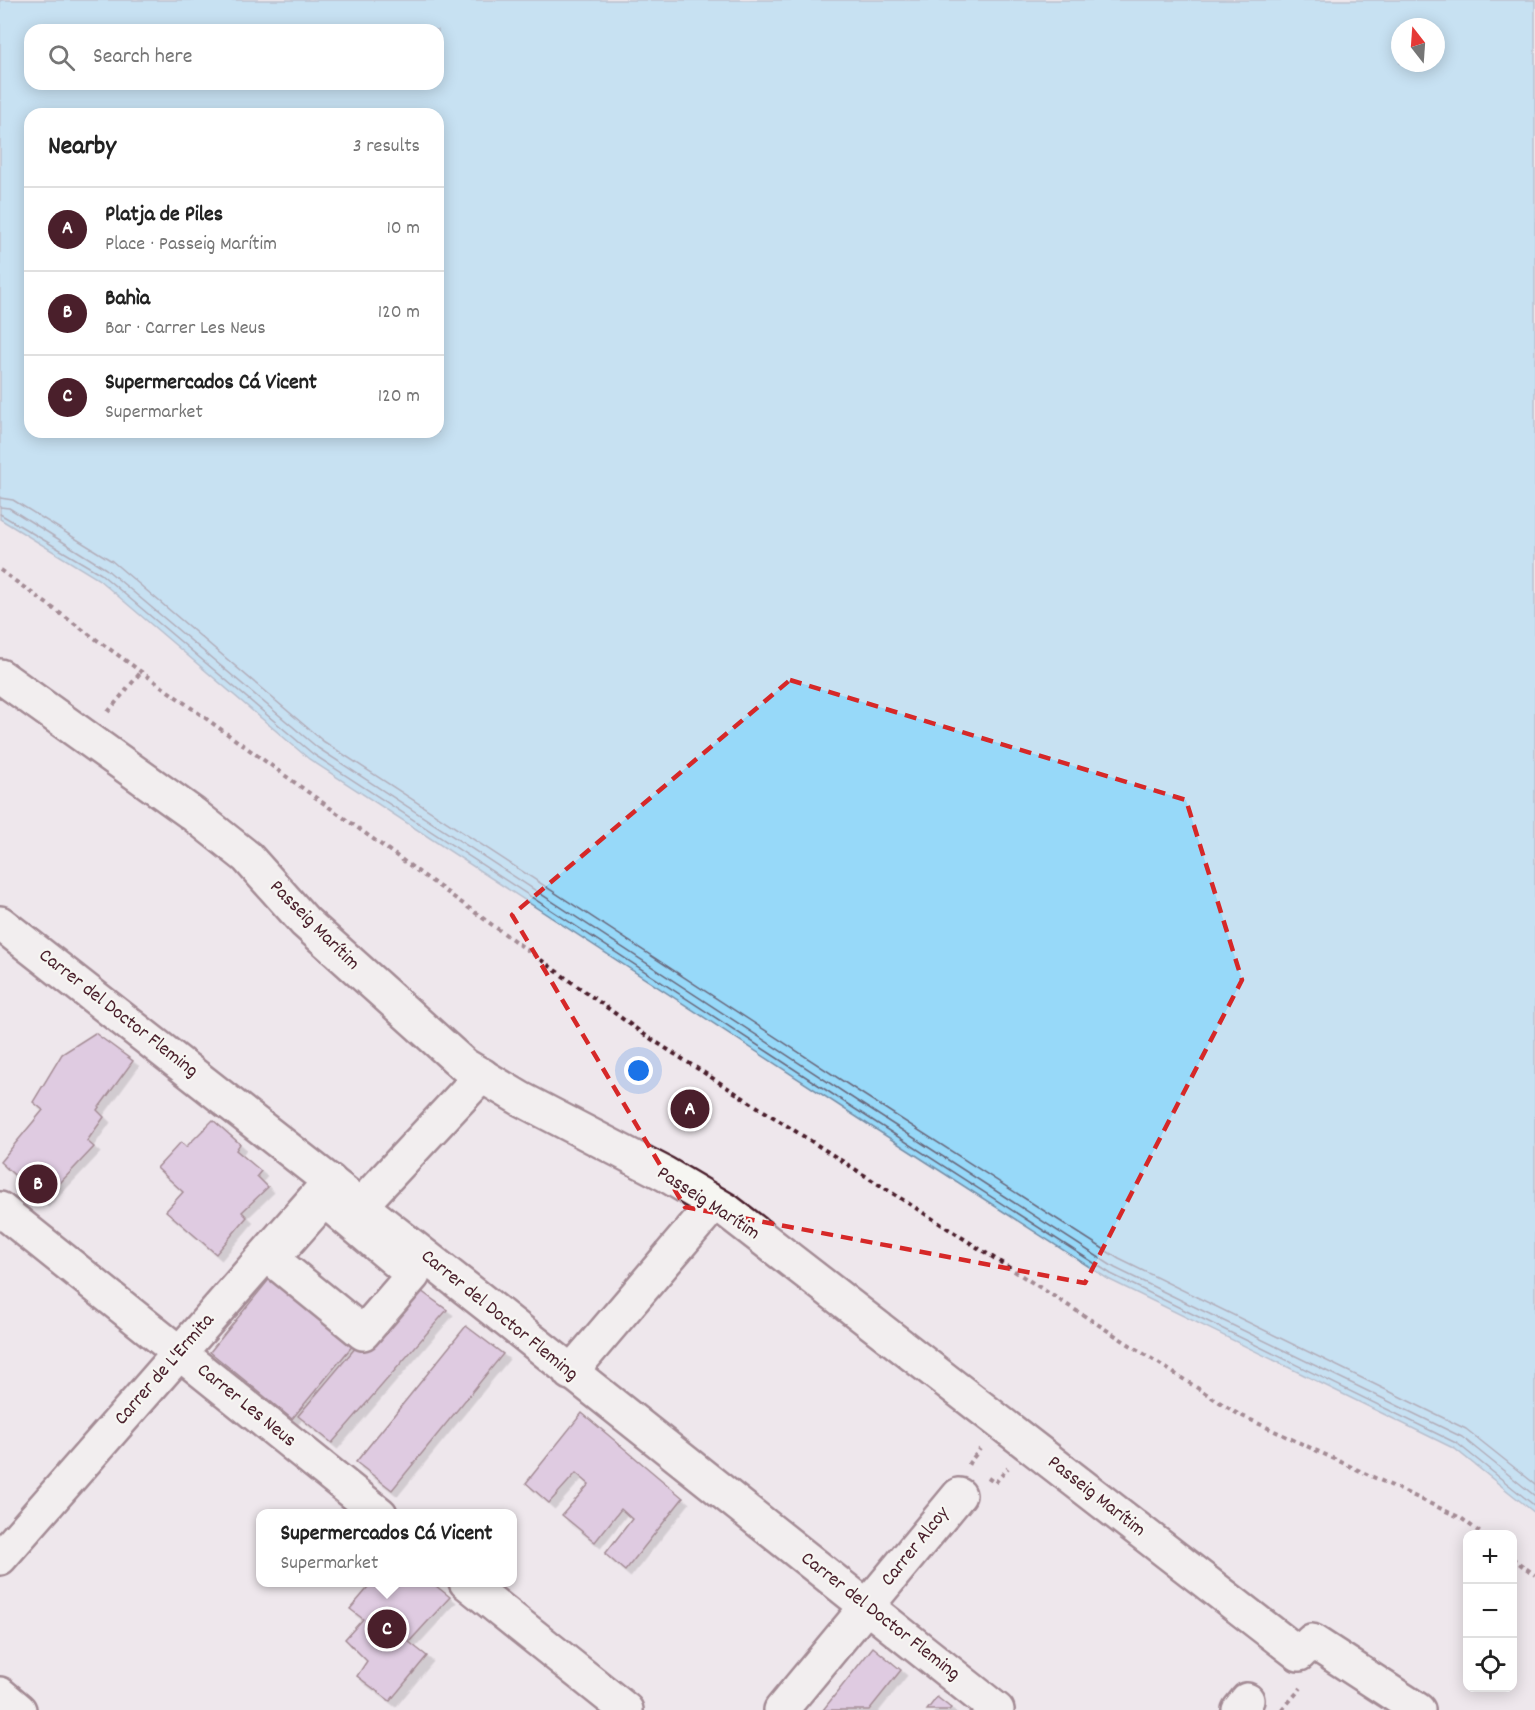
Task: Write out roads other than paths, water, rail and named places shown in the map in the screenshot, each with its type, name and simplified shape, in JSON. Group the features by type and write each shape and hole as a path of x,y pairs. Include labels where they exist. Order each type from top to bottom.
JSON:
{"street":[{"name":"Passeig Marítim","path":"0,676 175,801 247,857 305,922 464,1065 664,1174 713,1205 726,1210 1299,1654 1312,1641 1418,1710"},
{"name":"Carrer del Doctor Fleming","path":"0,923 330,1181 997,1710"},
{"path":"362,1207 373,1192 482,1076"},
{"name":"Carrer de L'Ermita","path":"0,1558 330,1181"},
{"path":"570,1373 713,1205"},
{"name":"Carrer Les Neus","path":"0,1209 374,1509"},
{"name":"Carrer Alcoy","path":"781,1710 959,1495"},
{"path":"472,1587 626,1710"},
{"path":"0,1694 19,1710"}],"water":[{"path":"0,0 1535,0 1535,1513 1455,1449 1108,1279 309,759 98,579 0,519"}],"place":[{"name":"Platja de Piles","path":"690,1109"},
{"name":"Bahìa","path":"38,1184"},
{"name":"Supermercados Cá Vicent","path":"387,1629"}]}
